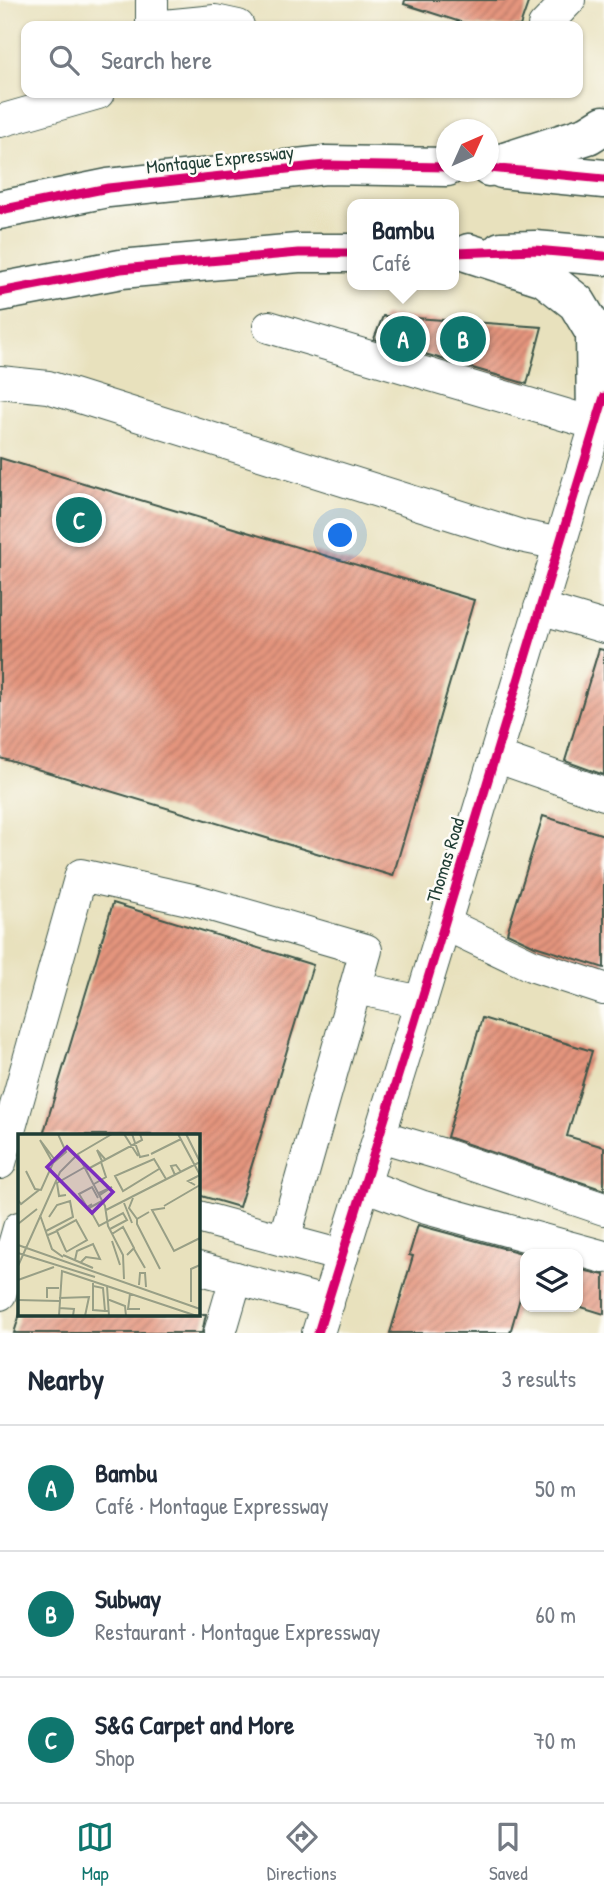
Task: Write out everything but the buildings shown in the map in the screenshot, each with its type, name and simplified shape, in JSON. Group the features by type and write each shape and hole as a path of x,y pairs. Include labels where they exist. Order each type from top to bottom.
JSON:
{"highway":[{"path":"499,163 588,135 604,125"},
{"name":"Montague Expressway","path":"0,210 107,188 312,166 436,167"},
{"path":"499,168 604,179"},
{"path":"461,253 535,250 604,256"},
{"path":"0,292 121,270 291,254 347,253"},
{"path":"461,253 544,277 577,303 595,333 600,410"}],"street":[{"path":"152,0 152,21"},
{"path":"549,21 569,0"},
{"path":"194,21 224,16"},
{"path":"0,121 80,98"},
{"path":"269,327 600,410"},
{"path":"0,382 48,387 508,532 560,544"},
{"name":"Thomas Road","path":"318,1333 600,410"},
{"path":"540,608 604,627"},
{"path":"495,757 604,794"},
{"path":"18,1169 0,1163 81,875 197,901 366,950 284,1240"},
{"path":"445,923 531,965 604,989"},
{"path":"356,988 421,1002"},
{"path":"380,1136 604,1209"},
{"path":"364,1185 423,1207 604,1257"},
{"path":"200,1218 342,1256"},
{"path":"0,1294 18,1231"},
{"path":"200,1269 328,1303"},
{"path":"220,1333 236,1278"}],"cycle path":[{"path":"0,210 108,188 325,165 436,167"},
{"path":"499,169 604,179"},
{"path":"459,253 535,250 604,256"},
{"path":"0,292 121,269 298,253 347,253"},
{"path":"318,1333 604,397"}],"place":[{"name":"Bambu","path":"403,339"},
{"name":"Subway","path":"463,339"},
{"name":"S&G Carpet and More","path":"79,520"}]}
